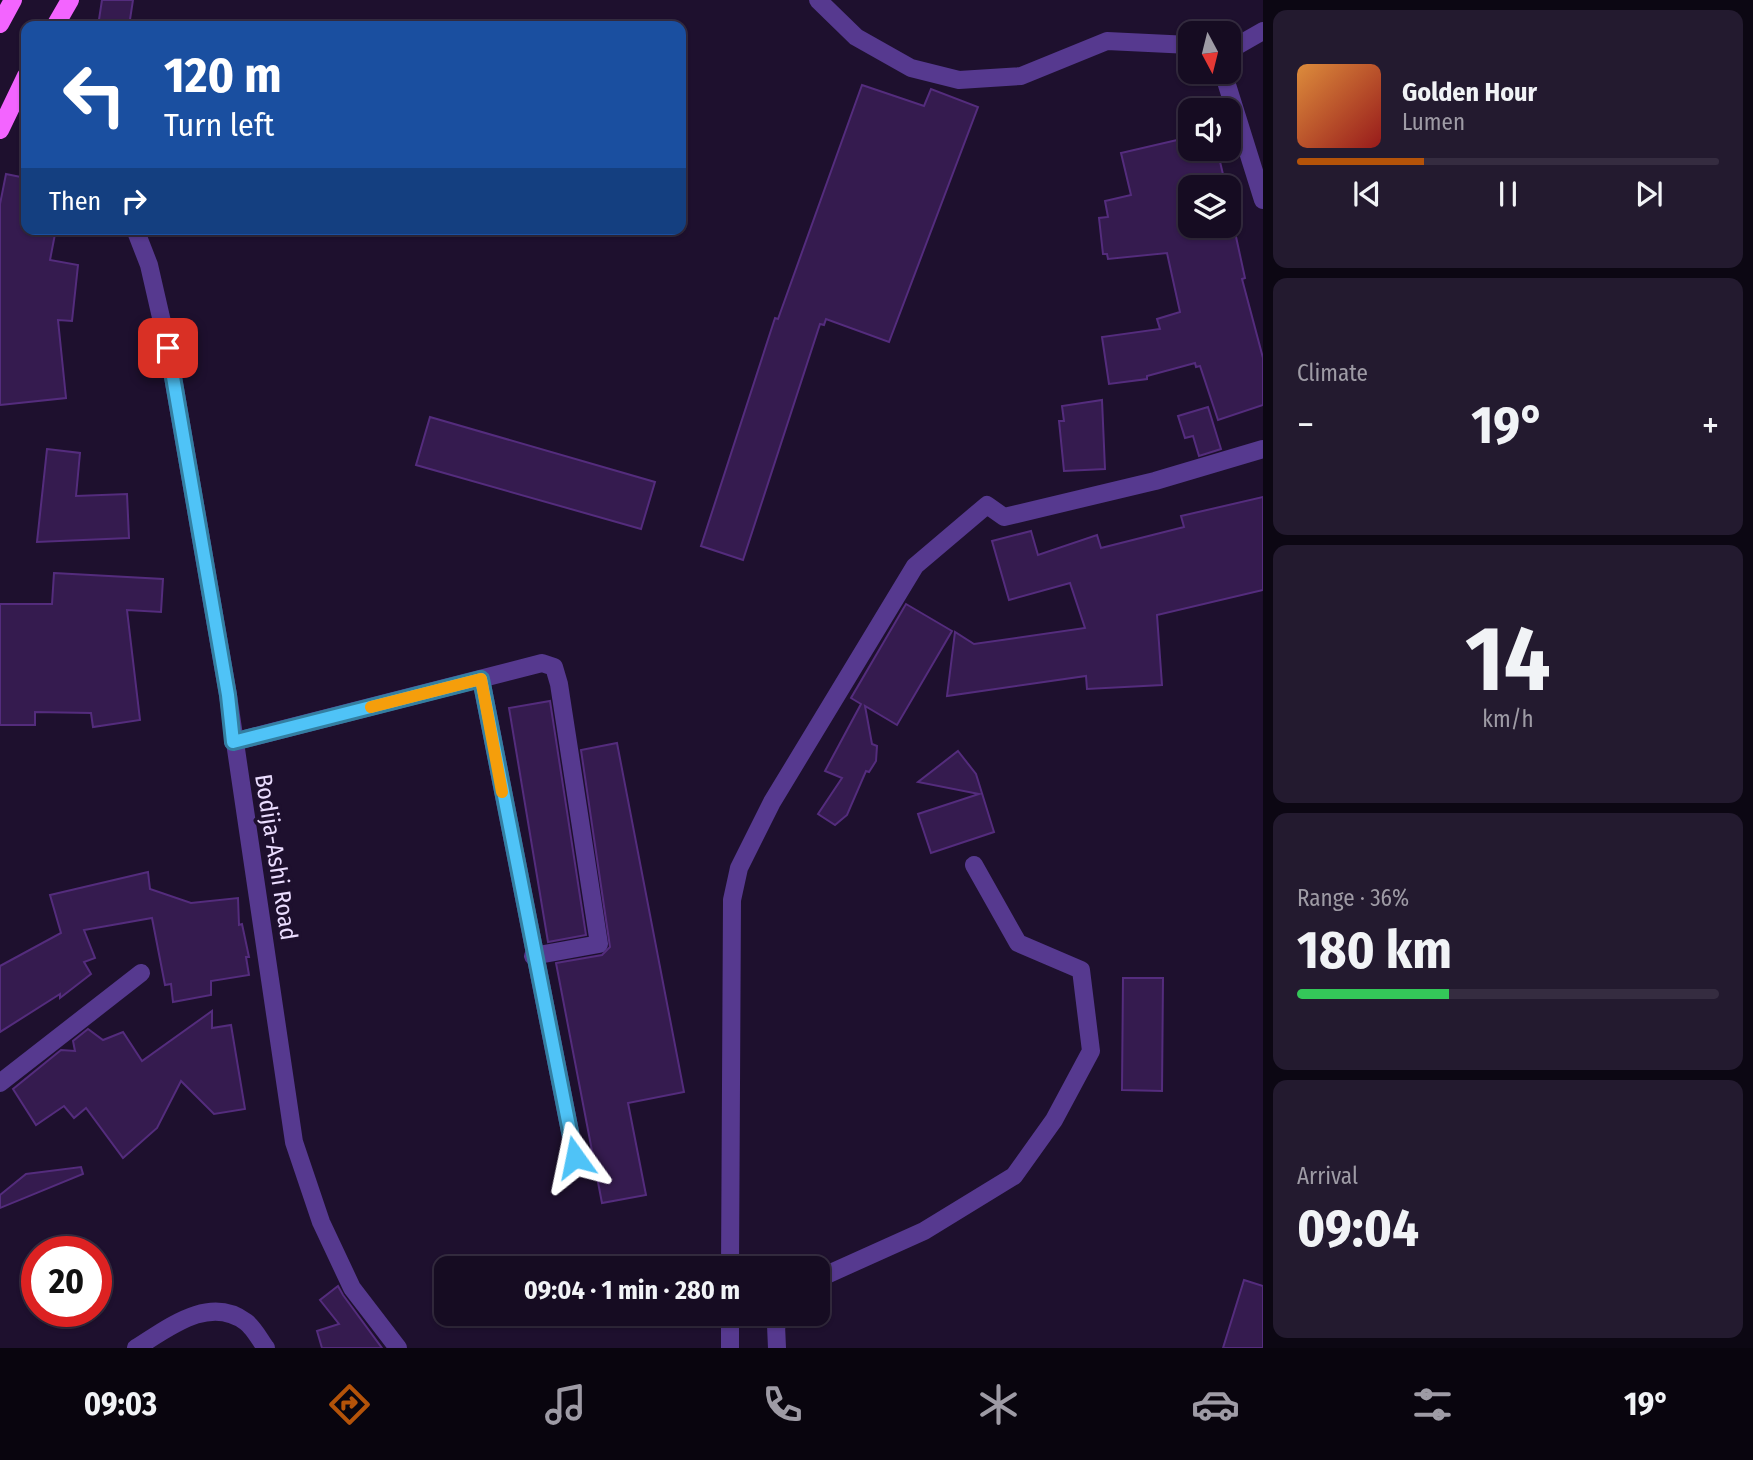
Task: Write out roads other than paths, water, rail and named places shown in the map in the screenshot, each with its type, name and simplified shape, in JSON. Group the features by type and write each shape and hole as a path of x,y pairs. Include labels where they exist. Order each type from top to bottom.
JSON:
{"main road":[{"path":"0,24 13,0"},
{"path":"58,21 70,0"},
{"path":"0,130 21,93"}],"street":[{"path":"818,0 856,37 911,68 959,80 1021,76 1107,41 1178,44"},
{"path":"1241,44 1263,32"},
{"path":"1227,84 1263,200"},
{"name":"Bodija-Ashi Road","path":"138,235 161,310 228,695 294,1142 321,1222 352,1288 398,1348"},
{"path":"730,1256 732,900 738,868 772,802 915,566 987,505 1004,517 1155,481 1263,449"},
{"path":"233,742 542,663 554,667 559,684 599,944 533,956"},
{"path":"481,679 533,956 575,1157"},
{"path":"830,1273 924,1231 1014,1176 1054,1120 1091,1051 1081,970 1018,943 974,865"},
{"path":"0,1083 141,973"},
{"path":"136,1348 191,1315 221,1311 246,1322 266,1348"},
{"path":"730,1326 730,1348"},
{"path":"776,1326 777,1348"}]}
